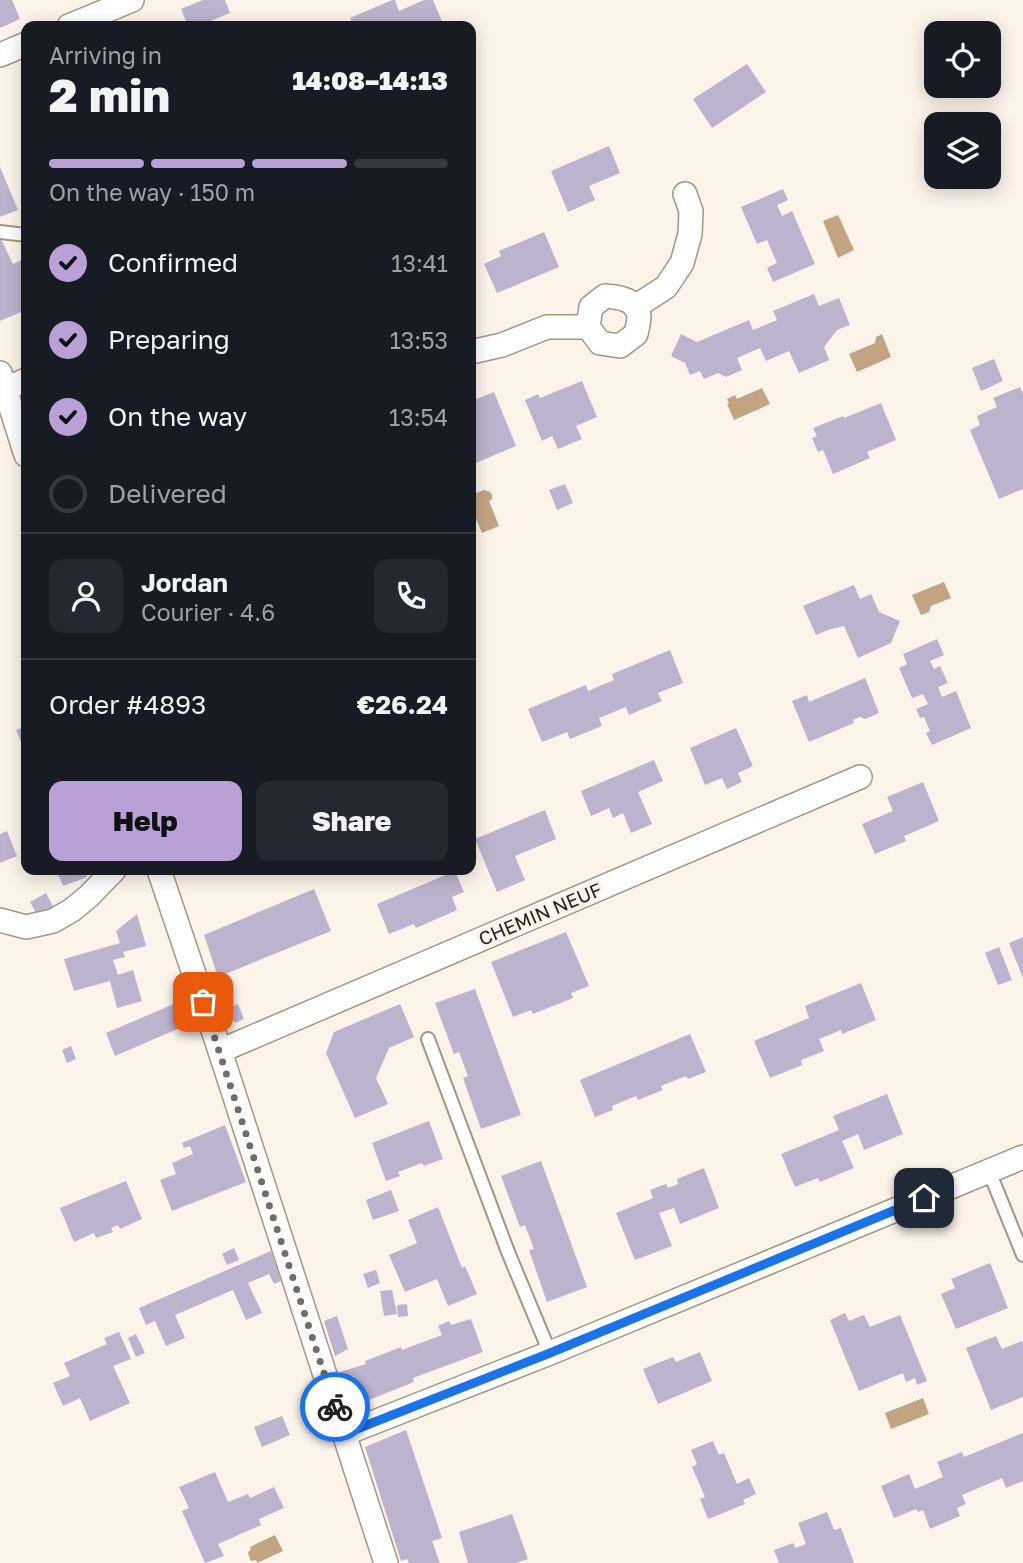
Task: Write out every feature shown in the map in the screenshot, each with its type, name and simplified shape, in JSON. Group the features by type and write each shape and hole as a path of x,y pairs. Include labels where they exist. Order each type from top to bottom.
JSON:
{"street":[{"path":"81,21 132,0"},
{"path":"0,55 21,46"},
{"path":"635,307 666,287 682,263 690,234 691,211 685,194"},
{"path":"605,296 627,299 635,307 639,315 636,334 620,346 600,343 588,327 591,307 605,296"},
{"path":"476,351 502,345 547,327 588,327"},
{"path":"8,386 21,436"},
{"name":"CHEMIN NEUF","path":"219,1051 860,777"},
{"path":"0,920 26,927 53,921 72,910 109,875"},
{"path":"161,875 386,1563"},
{"path":"344,1434 550,1353 1023,1157"}],"lane":[{"path":"0,232 21,234"},
{"path":"428,1039 508,1252 550,1353"},
{"path":"989,1171 1023,1255"}],"shaded area":[{"path":"838,215 854,250 838,258 823,221"},
{"path":"882,334 891,357 857,372 849,354 875,343 876,337"},
{"path":"762,388 770,404 734,420 727,399 735,395 737,399"},
{"path":"484,490 490,492 492,499 489,501 499,526 482,533 476,519 476,493"},
{"path":"944,582 951,598 931,606 929,612 921,615 912,595"},
{"path":"923,1398 929,1414 891,1429 885,1413"},
{"path":"275,1535 283,1551 257,1563 256,1560 251,1561 248,1553 250,1547"}],"building":[{"path":"0,0 12,0 20,19 0,28"},
{"path":"203,0 225,0 230,13 211,21 186,21 181,9"},
{"path":"392,0 395,0 399,11 424,0 433,0 442,21 352,21 350,18"},
{"path":"747,64 766,92 712,128 693,99"},
{"path":"609,146 620,173 589,186 595,200 568,212 551,171"},
{"path":"0,167 18,210 0,217"},
{"path":"783,189 788,200 777,205 782,216 792,211 815,264 773,282 767,268 777,263 767,240 757,244 741,207"},
{"path":"544,232 559,267 497,293 484,264 501,256 499,251"},
{"path":"0,237 13,264 21,260 21,312 0,321"},
{"path":"814,294 819,306 839,298 850,325 837,330 824,347 829,360 799,373 789,351 766,361 760,348 737,358 742,370 726,377 718,373 704,379 700,371 690,375 685,363 671,356 681,334 697,342 749,320 753,330 777,320 773,311"},
{"path":"994,359 1003,381 981,391 972,368"},
{"path":"582,381 597,417 576,426 582,439 558,449 552,436 542,441 525,400 538,394 540,398"},
{"path":"1020,387 1023,394 1023,489 999,499 970,430 980,425 977,416 997,407 993,398"},
{"path":"494,392 516,446 476,463 476,399"},
{"path":"881,403 896,440 867,452 870,458 833,474 823,450 818,452 812,438 817,436 813,428"},
{"path":"565,484 573,503 557,510 549,490"},
{"path":"854,585 860,599 871,594 879,612 900,621 891,643 858,658 844,626 816,635 803,606"},
{"path":"937,639 944,655 930,661 934,669 940,666 948,683 938,687 942,697 956,691 971,728 932,745 926,733 930,731 924,717 920,718 916,709 928,704 923,694 912,698 899,668 907,664 903,654"},
{"path":"670,650 683,683 658,693 662,701 629,715 626,707 599,718 602,726 570,739 567,732 542,742 528,709 586,685 588,691 614,680 612,674"},
{"path":"865,678 879,713 865,719 860,717 853,720 854,723 809,742 792,701 807,695 809,702"},
{"path":"21,728 21,742 16,730"},
{"path":"736,728 753,766 738,773 742,782 727,789 722,778 705,785 690,748"},
{"path":"654,760 663,781 638,792 652,824 631,833 623,813 613,818 609,808 591,816 581,791"},
{"path":"923,782 939,821 904,836 906,841 875,854 862,824 893,811 887,797"},
{"path":"545,810 556,839 515,856 525,880 497,892 476,839"},
{"path":"7,831 17,856 0,863 0,834"},
{"path":"58,875 87,877 63,886"},
{"path":"446,875 457,875 464,892 452,897 457,910 416,928 414,924 389,934 377,904"},
{"path":"314,889 331,931 218,977 204,935"},
{"path":"46,893 54,908 38,917 30,902"},
{"path":"137,914 146,946 123,952 125,957 113,960 118,975 133,970 142,1001 117,1008 110,981 74,991 64,959 120,943 116,931"},
{"path":"566,932 589,986 571,993 573,998 533,1014 531,1010 513,1017 491,962"},
{"path":"1023,937 1023,978 1009,943"},
{"path":"999,947 1012,980 998,985 985,953"},
{"path":"861,983 876,1020 842,1034 841,1030 819,1039 824,1051 801,1060 802,1065 770,1078 754,1041 809,1018 805,1006"},
{"path":"475,989 521,1115 481,1129 463,1078 468,1076 459,1052 454,1054 435,1003"},
{"path":"188,998 196,1021 115,1056 106,1033"},
{"path":"238,1004 244,1019 235,1023 228,1008"},
{"path":"400,1004 414,1037 389,1048 376,1078 388,1104 355,1118 326,1053 334,1032"},
{"path":"690,1034 706,1072 688,1079 686,1076 661,1086 663,1090 638,1100 636,1096 595,1117 580,1080"},
{"path":"71,1046 76,1059 67,1063 62,1050"},
{"path":"887,1094 903,1134 864,1150 858,1134 842,1141 854,1168 820,1182 818,1178 795,1187 781,1154 839,1130 833,1116"},
{"path":"429,1121 443,1159 398,1172 400,1176 386,1181 372,1143"},
{"path":"225,1125 246,1182 172,1211 160,1180 176,1174 172,1163 193,1154 190,1146 184,1148 182,1143"},
{"path":"541,1161 587,1287 547,1302 529,1250 534,1249 525,1225 520,1227 501,1176"},
{"path":"704,1168 719,1208 680,1224 674,1208 659,1213 672,1246 635,1260 616,1213 653,1198 650,1190 666,1184 668,1188 678,1184 677,1179"},
{"path":"126,1181 142,1219 120,1229 118,1225 111,1228 113,1232 96,1238 94,1233 74,1242 60,1208"},
{"path":"391,1190 399,1211 373,1220 366,1200"},
{"path":"438,1207 462,1268 465,1266 477,1294 448,1306 437,1279 405,1292 389,1255 417,1243 408,1220"},
{"path":"234,1248 239,1260 227,1265 222,1254"},
{"path":"271,1251 281,1281 274,1284 269,1274 248,1283 262,1313 246,1320 233,1290 175,1315 185,1338 166,1346 155,1321 146,1325 139,1308"},
{"path":"990,1263 1008,1308 956,1329 941,1294 955,1288 951,1279"},
{"path":"376,1270 380,1283 368,1288 363,1274"},
{"path":"392,1290 397,1314 384,1316 380,1291"},
{"path":"407,1304 408,1316 398,1317 397,1305"},
{"path":"845,1313 849,1321 864,1315 870,1327 900,1315 927,1381 917,1385 915,1378 906,1382 903,1373 859,1391 830,1320"},
{"path":"337,1316 348,1349 335,1356 324,1321"},
{"path":"471,1319 483,1352 413,1378 414,1382 351,1407 340,1372 366,1364 365,1361 401,1347 402,1350 442,1335 438,1326 449,1321 451,1325"},
{"path":"119,1332 131,1359 113,1366 130,1403 90,1421 80,1398 63,1406 53,1383 70,1376 64,1363 107,1344 104,1338"},
{"path":"136,1334 145,1353 136,1357 128,1338"},
{"path":"996,1336 1002,1349 1022,1341 1023,1397 991,1410 966,1348"},
{"path":"700,1352 712,1381 658,1404 643,1369 673,1357 676,1362"},
{"path":"282,1416 290,1435 262,1447 254,1427"},
{"path":"406,1430 442,1538 432,1541 440,1563 409,1563 407,1559 401,1561 365,1447"},
{"path":"1023,1433 1023,1481 1006,1488 1002,1478 962,1495 966,1504 957,1508 960,1516 930,1529 923,1510 918,1512 916,1509 894,1518 881,1486 909,1474 915,1489 943,1477 937,1462 962,1452 964,1457"},
{"path":"713,1441 719,1455 724,1453 737,1484 749,1478 756,1494 743,1500 745,1504 708,1519 700,1499 705,1497 692,1467 697,1464 691,1450"},
{"path":"215,1472 228,1502 248,1494 250,1498 274,1487 284,1508 259,1519 261,1525 218,1544 224,1556 205,1563 182,1511 189,1508 179,1487"},
{"path":"827,1512 834,1530 841,1528 854,1563 779,1563 774,1550 793,1543 795,1548 806,1544 798,1523"},
{"path":"512,1514 528,1559 516,1563 468,1563 459,1532"}],"way so far":[{"path":"203,1002 335,1407"}],"route":[{"path":"335,1407 344,1434 550,1353 924,1198"}]}
